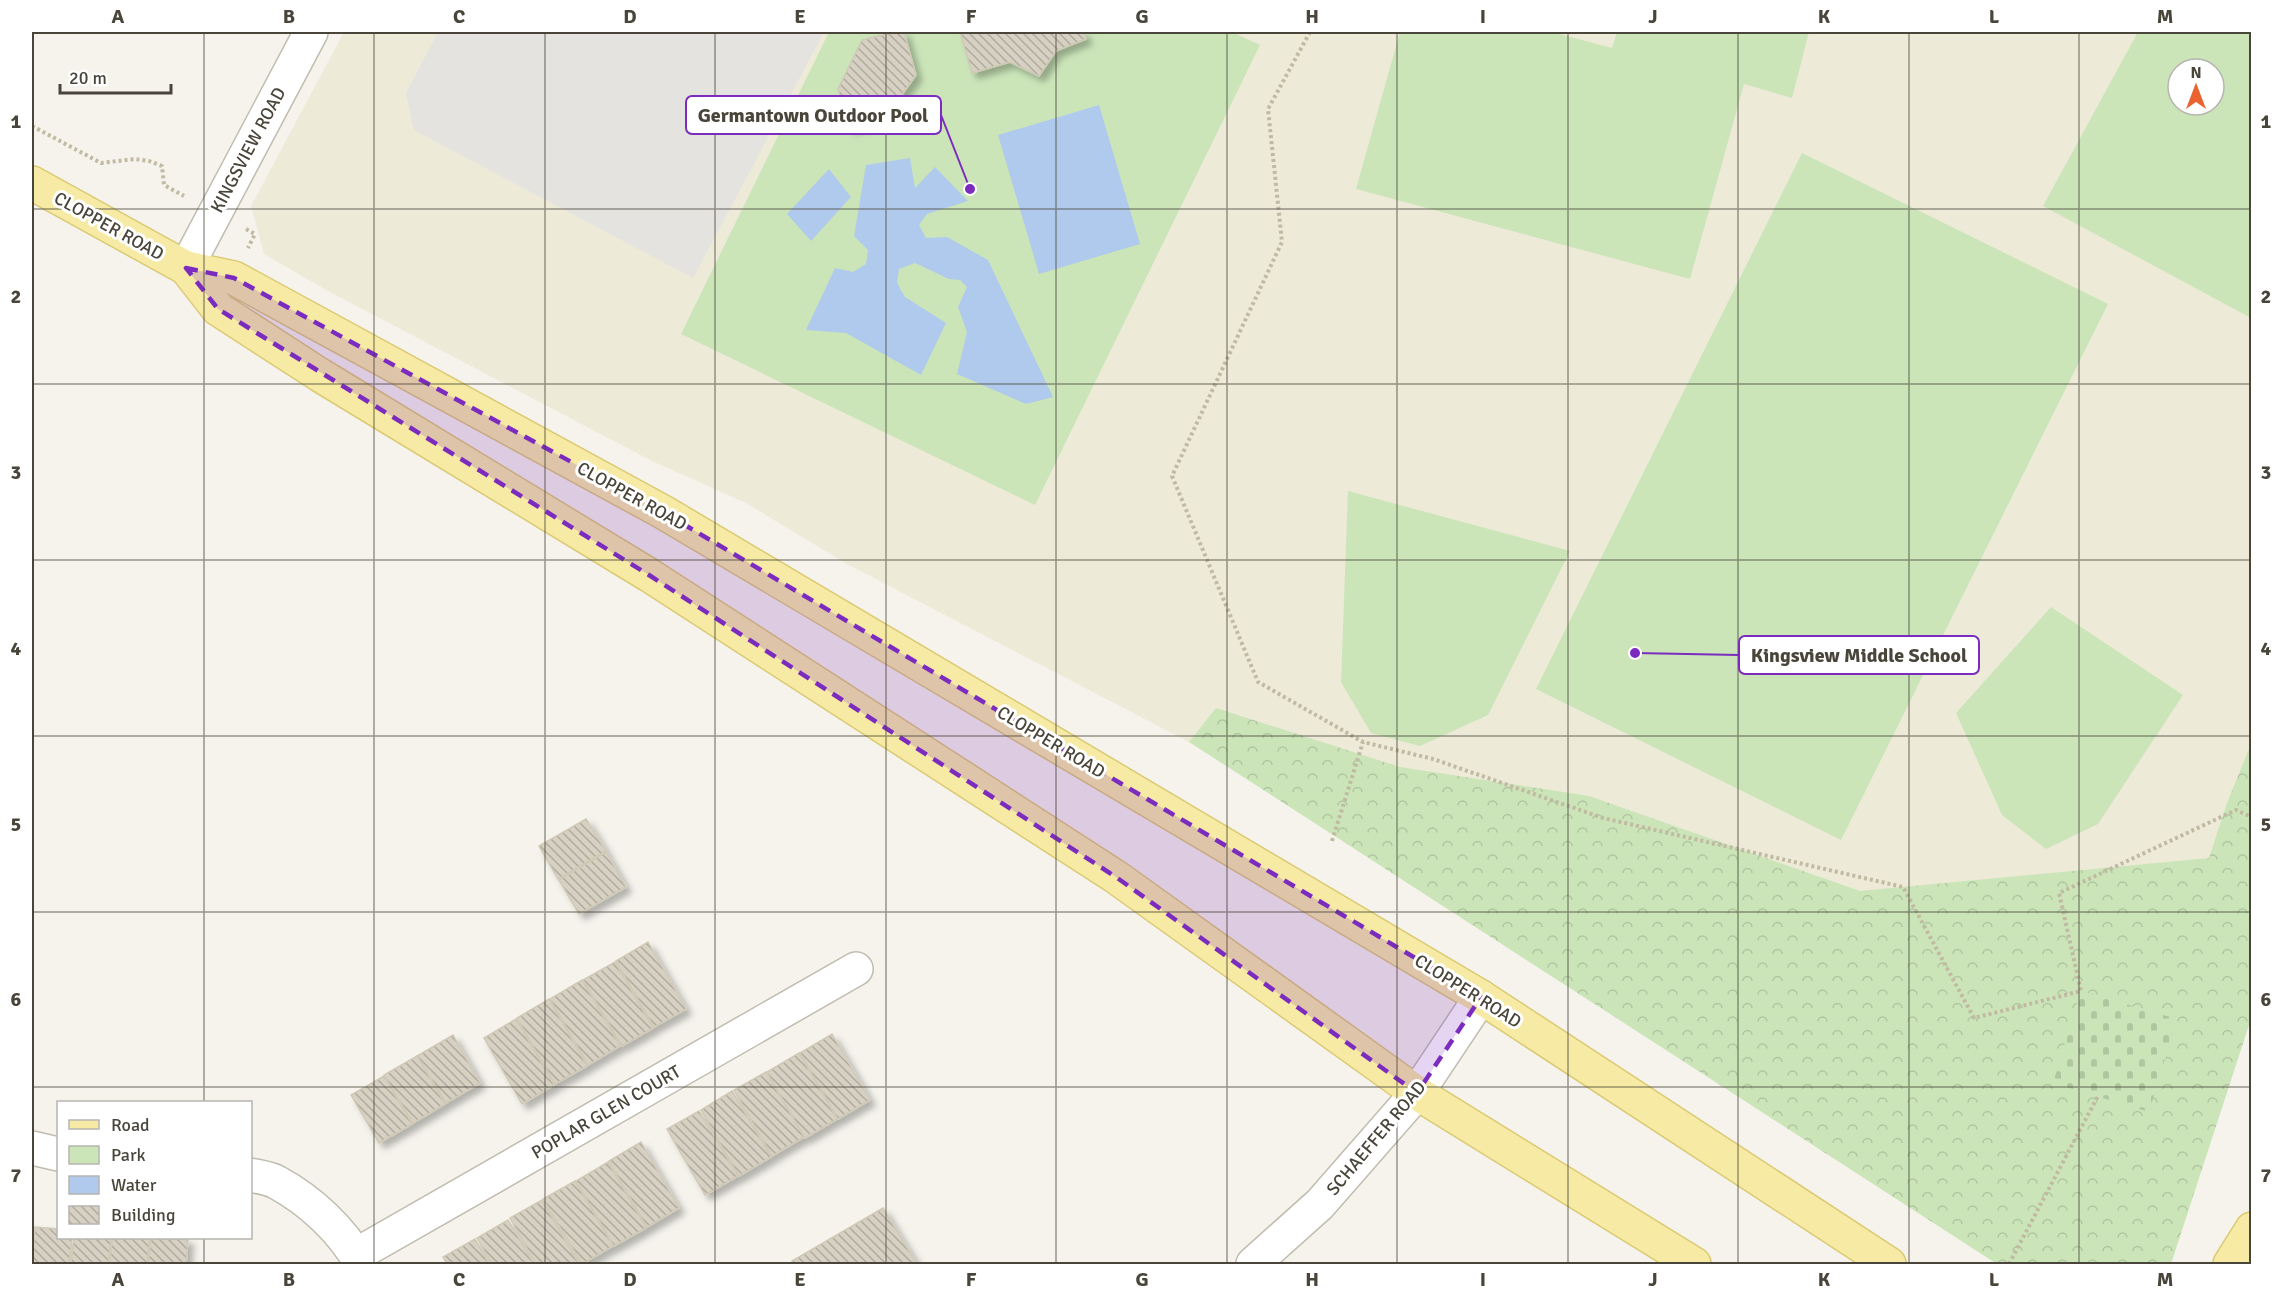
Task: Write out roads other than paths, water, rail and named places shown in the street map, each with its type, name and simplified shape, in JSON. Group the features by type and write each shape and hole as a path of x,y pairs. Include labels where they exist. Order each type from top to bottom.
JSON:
{"main road":[{"name":"CLOPPER ROAD","path":"32,183 186,268 234,278 663,512 1481,997 1889,1264"},
{"name":"CLOPPER ROAD","path":"186,268 218,309 320,375 649,575 1116,877 1417,1093 1694,1264"},
{"path":"2230,1264 2252,1230"},
{"path":"2244,1264 2252,1239"}],"street":[{"name":"KINGSVIEW ROAD","path":"186,268 311,32"},
{"name":"POPLAR GLEN COURT","path":"358,1260 856,969"},
{"name":"SCHAEFFER ROAD","path":"1253,1264 1320,1203 1417,1093 1481,997"},
{"path":"32,1148 57,1154"},
{"path":"252,1175 276,1181 318,1210 358,1260"}],"water":[{"path":"1099,105 1140,244 1039,274 998,135"},
{"path":"910,158 915,188 935,167 968,201 927,214 919,225 926,238 947,237 988,260 1053,397 1026,404 957,374 967,332 958,307 967,287 960,280 949,279 915,263 899,269 897,283 905,297 946,323 921,375 846,333 806,330 835,268 853,272 866,264 868,250 854,236 866,165"},
{"path":"829,169 851,197 811,241 787,214"}],"place":[{"name":"Germantown Outdoor Pool","path":"970,189"},
{"name":"Kingsview Middle School","path":"1635,653"}]}
